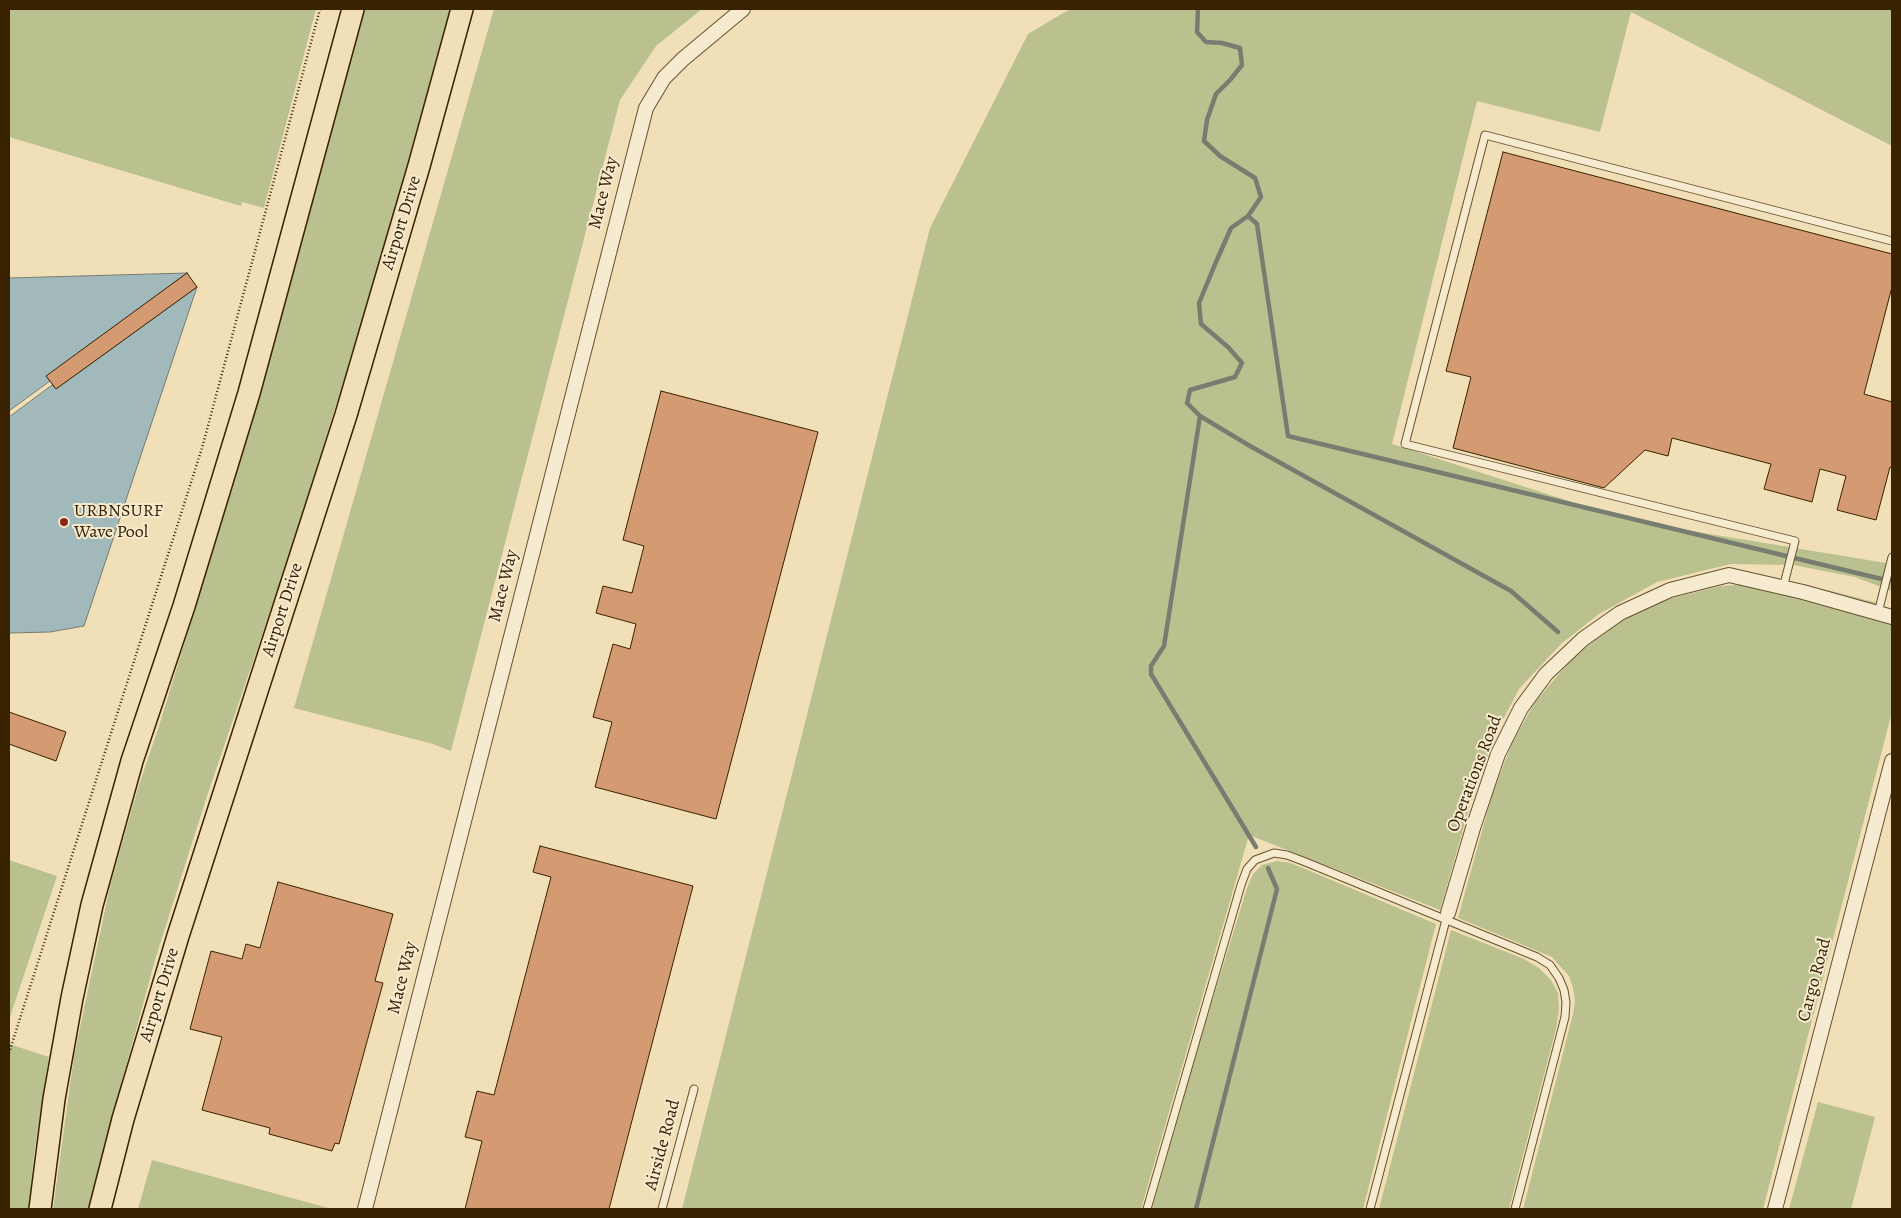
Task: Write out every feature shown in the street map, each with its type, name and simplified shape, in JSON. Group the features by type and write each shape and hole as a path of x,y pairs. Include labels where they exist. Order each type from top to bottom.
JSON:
{"main road":[{"path":"40,1209 54,1099 92,904 132,761 184,606 249,392 353,9"},
{"name":"Airport Drive","path":"100,1209 126,1110 178,936 346,415 419,166 462,9"}],"street":[{"name":"Mace Way","path":"365,1209 646,108 654,93 670,72 744,9"},
{"name":"Operations Road","path":"1447,916 1473,828 1498,754 1521,708 1546,674 1570,650 1620,613 1670,590 1729,576 1783,588 1892,617"},
{"name":"Cargo Road","path":"1775,1209 1892,761"}],"lane":[{"path":"1783,588 1795,541 1405,444 1485,135 1892,241"},
{"path":"1878,613 1892,557"},
{"path":"1147,1209 1241,885 1247,869 1255,860 1274,853 1287,855 1447,916 1537,957 1550,965 1559,978 1566,1002 1565,1017 1515,1209"},
{"path":"1370,1209 1447,916"},
{"name":"Airside Road","path":"662,1209 694,1088"}],"path":[{"path":"9,1052 202,448 320,9"}],"green space":[{"path":"9,9 316,9 264,208 242,202 241,206 9,137"},
{"path":"365,9 450,9 376,277 288,559 206,799 155,960 89,1209 53,1209 74,1056 110,886 138,788 159,726 261,393 319,159 338,90"},
{"path":"494,9 702,9 656,46 620,100 451,751 433,744 294,708"},
{"path":"1070,9 1892,9 1892,146 1631,12 1600,132 1477,101 1392,444 1631,521 1892,564 1892,590 1855,577 1793,565 1731,564 1657,582 1599,614 1561,644 1519,689 1496,733 1474,791 1440,910 1249,835 1141,1209 682,1209 930,228 1028,34"},
{"path":"1763,583 1823,589 1874,602 1892,610 1892,712 1763,1209 1523,1209 1573,1014 1575,1002 1573,988 1569,976 1552,957 1458,918 1491,798 1512,743 1535,702 1572,659 1613,625 1664,600 1721,586"},
{"path":"9,860 57,876 9,1020"},
{"path":"1277,861 1291,863 1436,924 1363,1209 1152,1209 1199,1044 1247,888 1253,874 1262,865"},
{"path":"1451,930 1524,959 1539,968 1551,980 1558,993 1559,1009 1556,1029 1509,1209 1379,1209"},
{"path":"9,1044 49,1057 34,1154 29,1209 9,1209"},
{"path":"1818,1102 1875,1117 1851,1209 1789,1209"},
{"path":"152,1160 332,1209 138,1209"}],"water":[{"path":"187,273 47,377 50,381 9,411 9,278"},
{"name":"URBNSURF Wave Pool","path":"197,287 84,626 50,632 9,633 9,417 52,385 56,389"}],"building":[{"path":"1503,152 1892,254 1892,287 1864,394 1892,402 1892,468 1890,467 1876,520 1837,510 1846,476 1820,469 1812,502 1764,489 1771,464 1672,438 1668,456 1645,450 1604,488 1453,448 1471,377 1446,371"},
{"path":"187,273 197,287 56,389 46,376"},
{"path":"661,391 818,432 716,819 595,787 612,722 593,717 613,644 630,649 636,624 596,613 603,586 632,593 644,546 623,540"},
{"path":"9,712 66,732 56,761 9,744"},
{"path":"540,846 693,886 609,1209 465,1209 482,1141 465,1137 477,1091 494,1095 551,877 533,872"},
{"path":"278,882 393,914 375,981 383,983 339,1144 335,1143 332,1151 269,1134 270,1128 202,1110 222,1037 190,1029 211,951 242,959 246,944 260,948"}],"waterway":[{"path":"1198,9 1197,32 1206,42 1222,43 1240,48 1242,65 1216,94 1207,120 1204,141 1220,156 1255,178 1261,197 1248,216 1231,228 1199,303 1201,324 1228,347 1242,363 1235,377 1190,390 1187,403 1200,416 1164,646 1151,666 1151,674 1256,847"},
{"path":"1248,216 1257,224 1288,436 1890,581"},
{"path":"1200,416 1250,446 1511,591 1558,632"},
{"path":"1196,1209 1277,889 1268,868"}],"place":[{"name":"URBNSURF Wave Pool","path":"64,522"}]}
